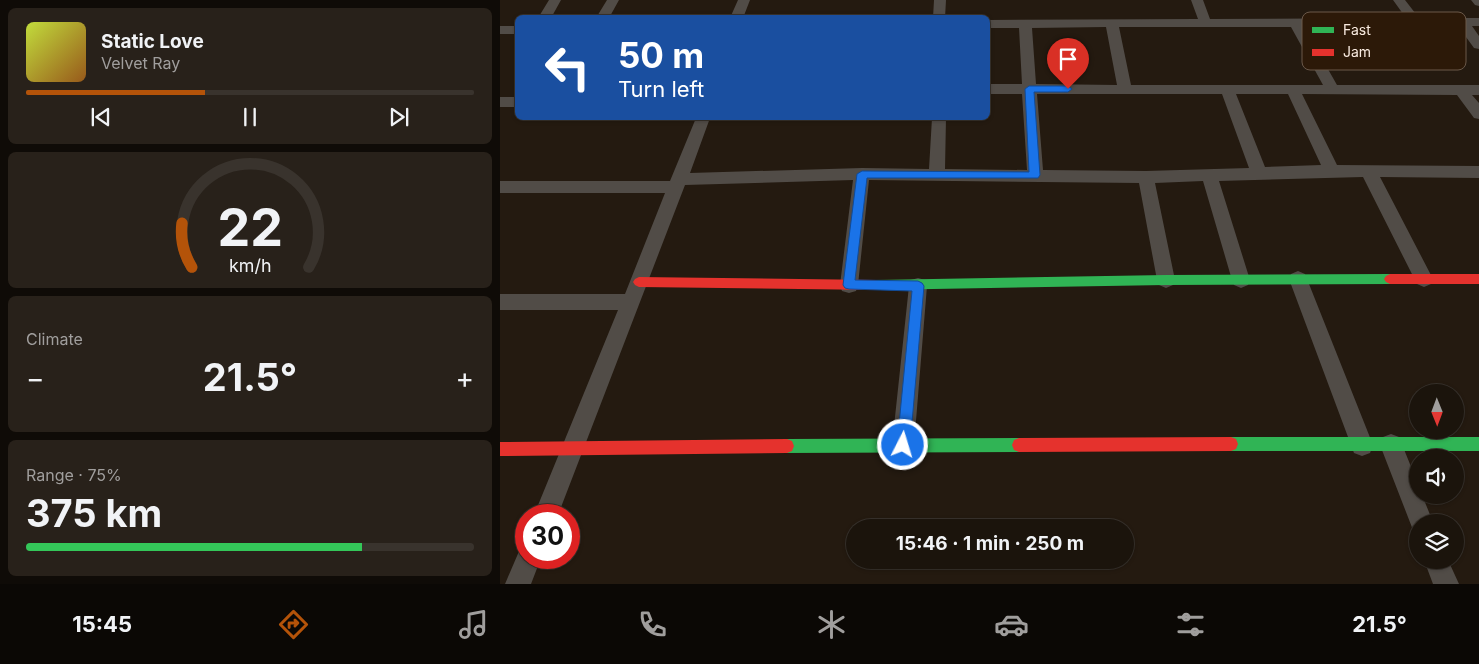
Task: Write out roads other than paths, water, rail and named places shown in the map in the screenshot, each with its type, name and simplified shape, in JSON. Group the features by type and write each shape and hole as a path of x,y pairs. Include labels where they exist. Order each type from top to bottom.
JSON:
{"street":[{"path":"546,15 555,0"},
{"path":"604,15 613,0"},
{"path":"737,15 744,0"},
{"path":"939,15 940,0"},
{"path":"1197,0 1205,22"},
{"path":"1399,0 1408,12"},
{"path":"1466,22 1479,22"},
{"path":"1296,23 1302,34"},
{"path":"990,24 1302,23"},
{"path":"1025,24 1035,175"},
{"path":"1112,24 1125,89"},
{"path":"1466,27 1479,45"},
{"path":"500,30 515,30"},
{"path":"1322,70 1333,90"},
{"path":"990,89 1479,90"},
{"path":"1228,90 1259,173"},
{"path":"1293,90 1332,171"},
{"path":"1462,91 1479,114"},
{"path":"500,102 515,102"},
{"path":"550,504 701,120"},
{"path":"937,174 939,120"},
{"path":"500,187 678,183 862,174 1146,176 1332,171 1479,172"},
{"path":"1369,172 1424,279"},
{"path":"849,285 862,174"},
{"path":"1209,174 1241,280"},
{"path":"1146,176 1166,280"},
{"path":"1298,279 1362,445"},
{"path":"639,282 918,286 1166,280 1479,279"},
{"path":"903,445 918,286"},
{"path":"500,302 630,302"},
{"path":"500,450 903,445 1479,444"},
{"path":"1391,445 1419,514"},
{"path":"518,584 524,569"},
{"path":"1440,569 1446,584"}]}
